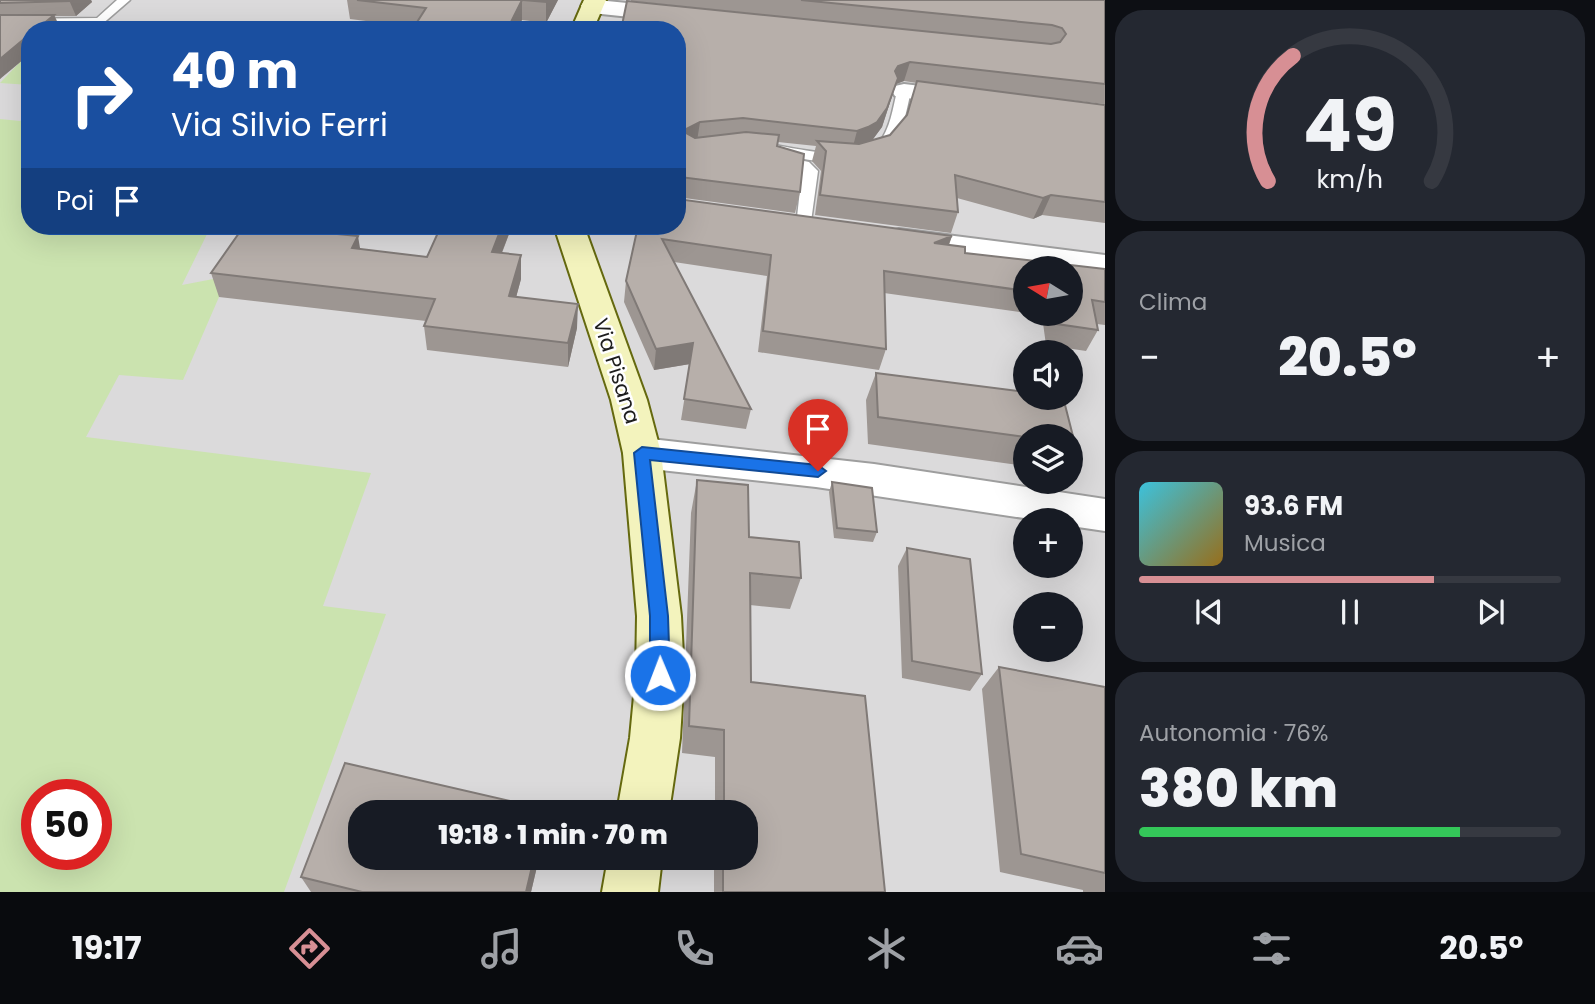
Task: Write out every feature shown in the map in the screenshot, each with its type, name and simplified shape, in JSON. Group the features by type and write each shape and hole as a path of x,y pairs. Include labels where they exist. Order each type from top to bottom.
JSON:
{"main road":[{"path":"586,21 593,3"},
{"name":"Via Pisana","path":"572,235 629,400 642,453 659,616 660,675 656,738 645,800"},
{"path":"630,892 633,870"}],"street":[{"path":"593,3 702,17"},
{"path":"904,92 984,101"},
{"path":"873,235 1105,265"},
{"path":"642,453 797,468 1105,515"}],"lane":[{"path":"101,21 124,0"},
{"path":"0,23 21,23"},
{"path":"805,226 810,171 804,165 753,152 852,158 877,153 886,143 904,92"}],"shaded area":[{"path":"0,0 1105,0 1105,892 0,892"}],"green space":[{"path":"21,61 21,84 0,83"},
{"path":"0,119 21,120 21,235 207,235 182,285 234,275 219,297 183,380 119,375 86,437 371,473 323,606 386,614 284,892 0,892"}],"building":[{"path":"0,0 72,0 0,3"},
{"path":"357,0 522,0 512,21 418,21 426,8"},
{"path":"801,0 1105,0 1105,84 910,62 898,66 895,71 898,78 887,108 877,122 857,131 743,118 700,122 686,129 686,21 623,21 627,1 1051,44 1060,42 1066,34 1062,28"},
{"path":"0,15 54,15 47,21 21,21 21,42 0,59"},
{"path":"917,81 1105,105 1105,202 1051,195 1043,198 955,175 958,212 820,195 826,151 817,141 859,144 890,135 907,115"},
{"path":"746,132 779,135 777,146 804,154 800,192 686,178 686,133 695,138"},
{"path":"686,200 952,236 934,243 965,247 965,253 1013,258 1013,289 884,271 886,349 763,331 771,255 662,239 751,409 684,399 693,343 656,349 626,281 636,235 686,235"},
{"path":"238,235 358,236 352,248 427,257 437,235 499,235 492,252 521,255 509,296 578,304 568,343 424,326 435,299 211,273"},
{"path":"1083,266 1105,269 1105,302 1092,300 1098,330 1071,326 1083,326"},
{"path":"876,373 1013,390 1013,410 1066,410 1070,424 1013,424 1013,435 878,417"},
{"path":"697,480 748,485 749,537 799,542 801,578 750,573 751,682 865,696 885,892 723,892 723,870 758,870 758,800 724,800 724,730 689,726"},
{"path":"832,482 872,488 877,532 837,528"},
{"path":"907,548 970,559 982,674 912,661"},
{"path":"999,667 1105,687 1105,873 1021,854"},
{"path":"345,763 506,800 348,800 348,870 531,870 526,892 362,892 301,877"}],"route":[{"path":"660,675 659,616 642,453 744,461 818,471"}]}
